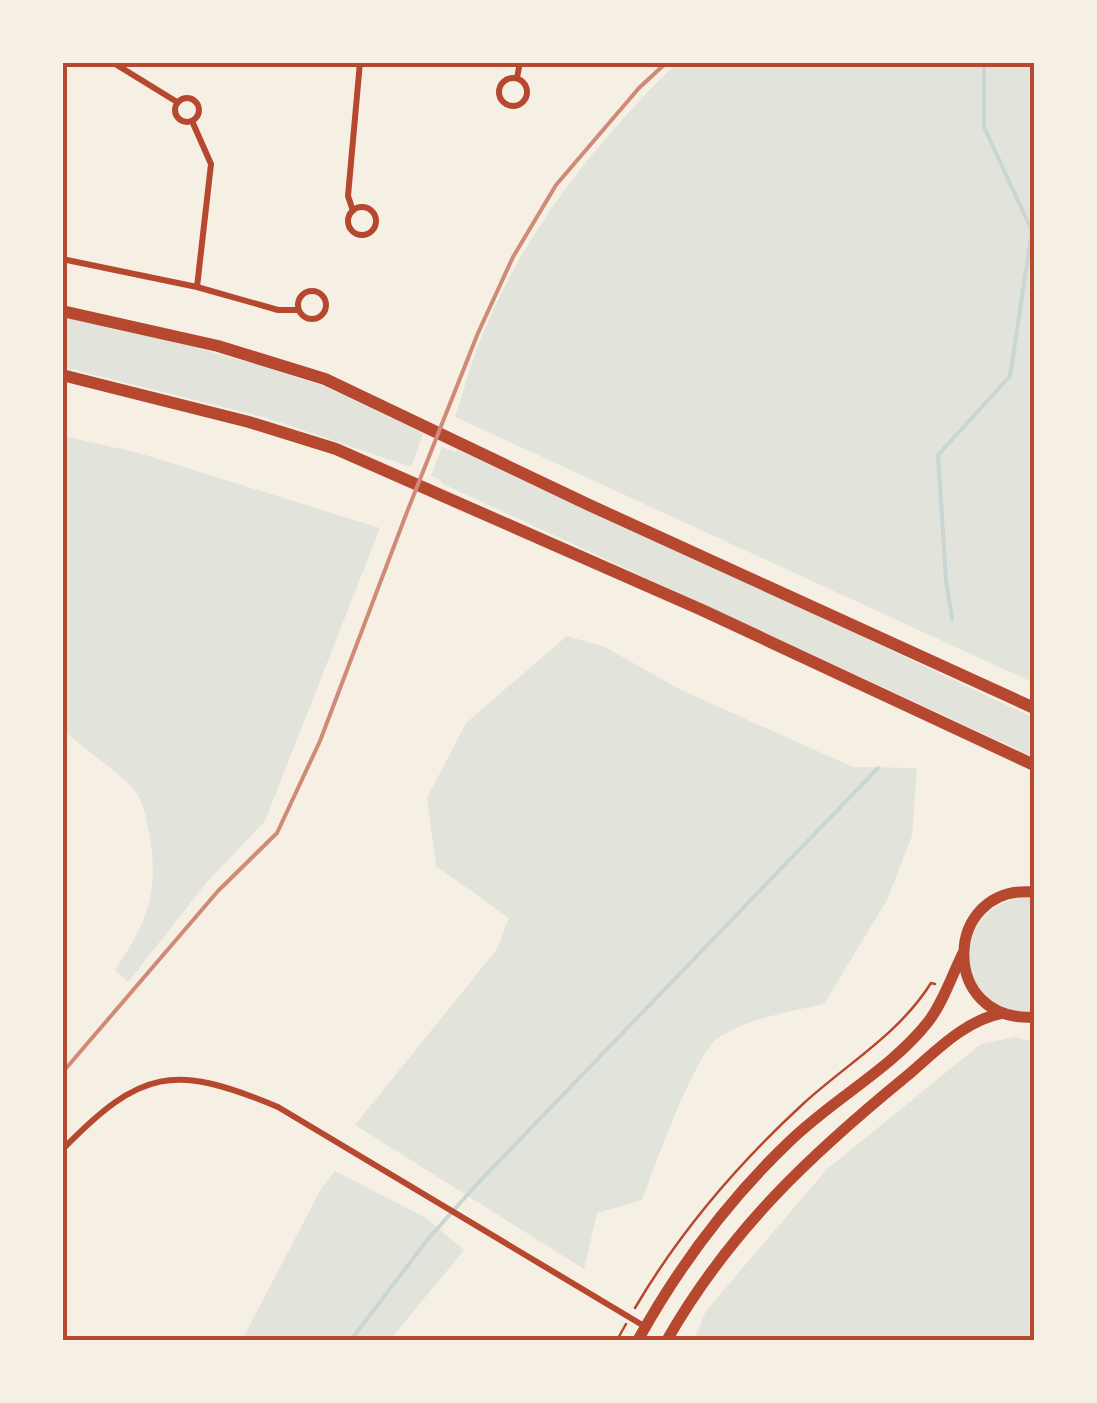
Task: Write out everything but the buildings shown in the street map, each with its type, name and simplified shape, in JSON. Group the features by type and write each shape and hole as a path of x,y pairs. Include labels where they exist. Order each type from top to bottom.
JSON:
{"highway":[{"path":"62,311 157,331 325,379 1034,708"},
{"path":"62,375 264,426 336,449 702,610 1034,765"}],"main road":[{"path":"638,1340 688,1256 750,1181 831,1104 900,1051 930,1020 975,917 1006,894 1031,889"},
{"path":"962,953 969,983 978,995 1003,1013"},
{"path":"667,1340 717,1260 791,1176 833,1136 982,1017 1003,1013 1034,1016"}],"street":[{"path":"112,62 177,102"},
{"path":"353,211 361,207 374,213 372,231 364,235 351,229 348,220 353,211 348,196 360,62"},
{"path":"517,78 520,62"},
{"path":"517,78 528,93 519,104 510,105 500,95 501,86 508,79 517,78"},
{"path":"177,102 187,98 196,102 199,113 192,121"},
{"path":"177,102 177,118 192,121"},
{"path":"192,121 211,164 196,287"},
{"path":"62,259 196,287 278,310 298,310 309,319 318,318 325,310 325,301 319,293 305,293 298,310"},
{"path":"62,1150 125,1093 152,1082 213,1083 278,1107 645,1327"}],"shaded area":[{"path":"678,62 1034,63 1034,683 455,417 478,346 499,298 541,224 591,156"},
{"path":"62,317 119,327 326,387 423,433 411,467 267,418 63,367"},
{"path":"63,436 139,453 380,528 265,821 207,882 128,982 115,970 148,906 152,854 144,810 134,790 63,730"},
{"path":"442,447 455,452 457,449 717,568 1034,718 1034,757 441,483 431,476"},
{"path":"567,636 605,647 681,690 853,767 917,768 912,836 887,900 824,1004 743,1025 709,1047 676,1112 642,1200 597,1213 584,1269 355,1125 497,949 509,918 436,866 427,798 466,723"},
{"path":"1034,898 1034,1011 1008,1009 988,998 975,982 969,961 971,940 981,920 1000,905"},
{"path":"1015,1037 1034,1042 1034,1340 694,1340 706,1311 827,1169 981,1044"},
{"path":"335,1171 426,1218 464,1250 390,1340 242,1340 322,1187"}],"waterway":[{"path":"952,619 938,455 1010,376 1032,231 984,127 984,62"},
{"path":"351,1340 428,1239 478,1183 878,768"}],"railway":[{"path":"62,1073 218,891 277,833 320,741 478,333 513,257 556,185 639,88 667,62"}]}
